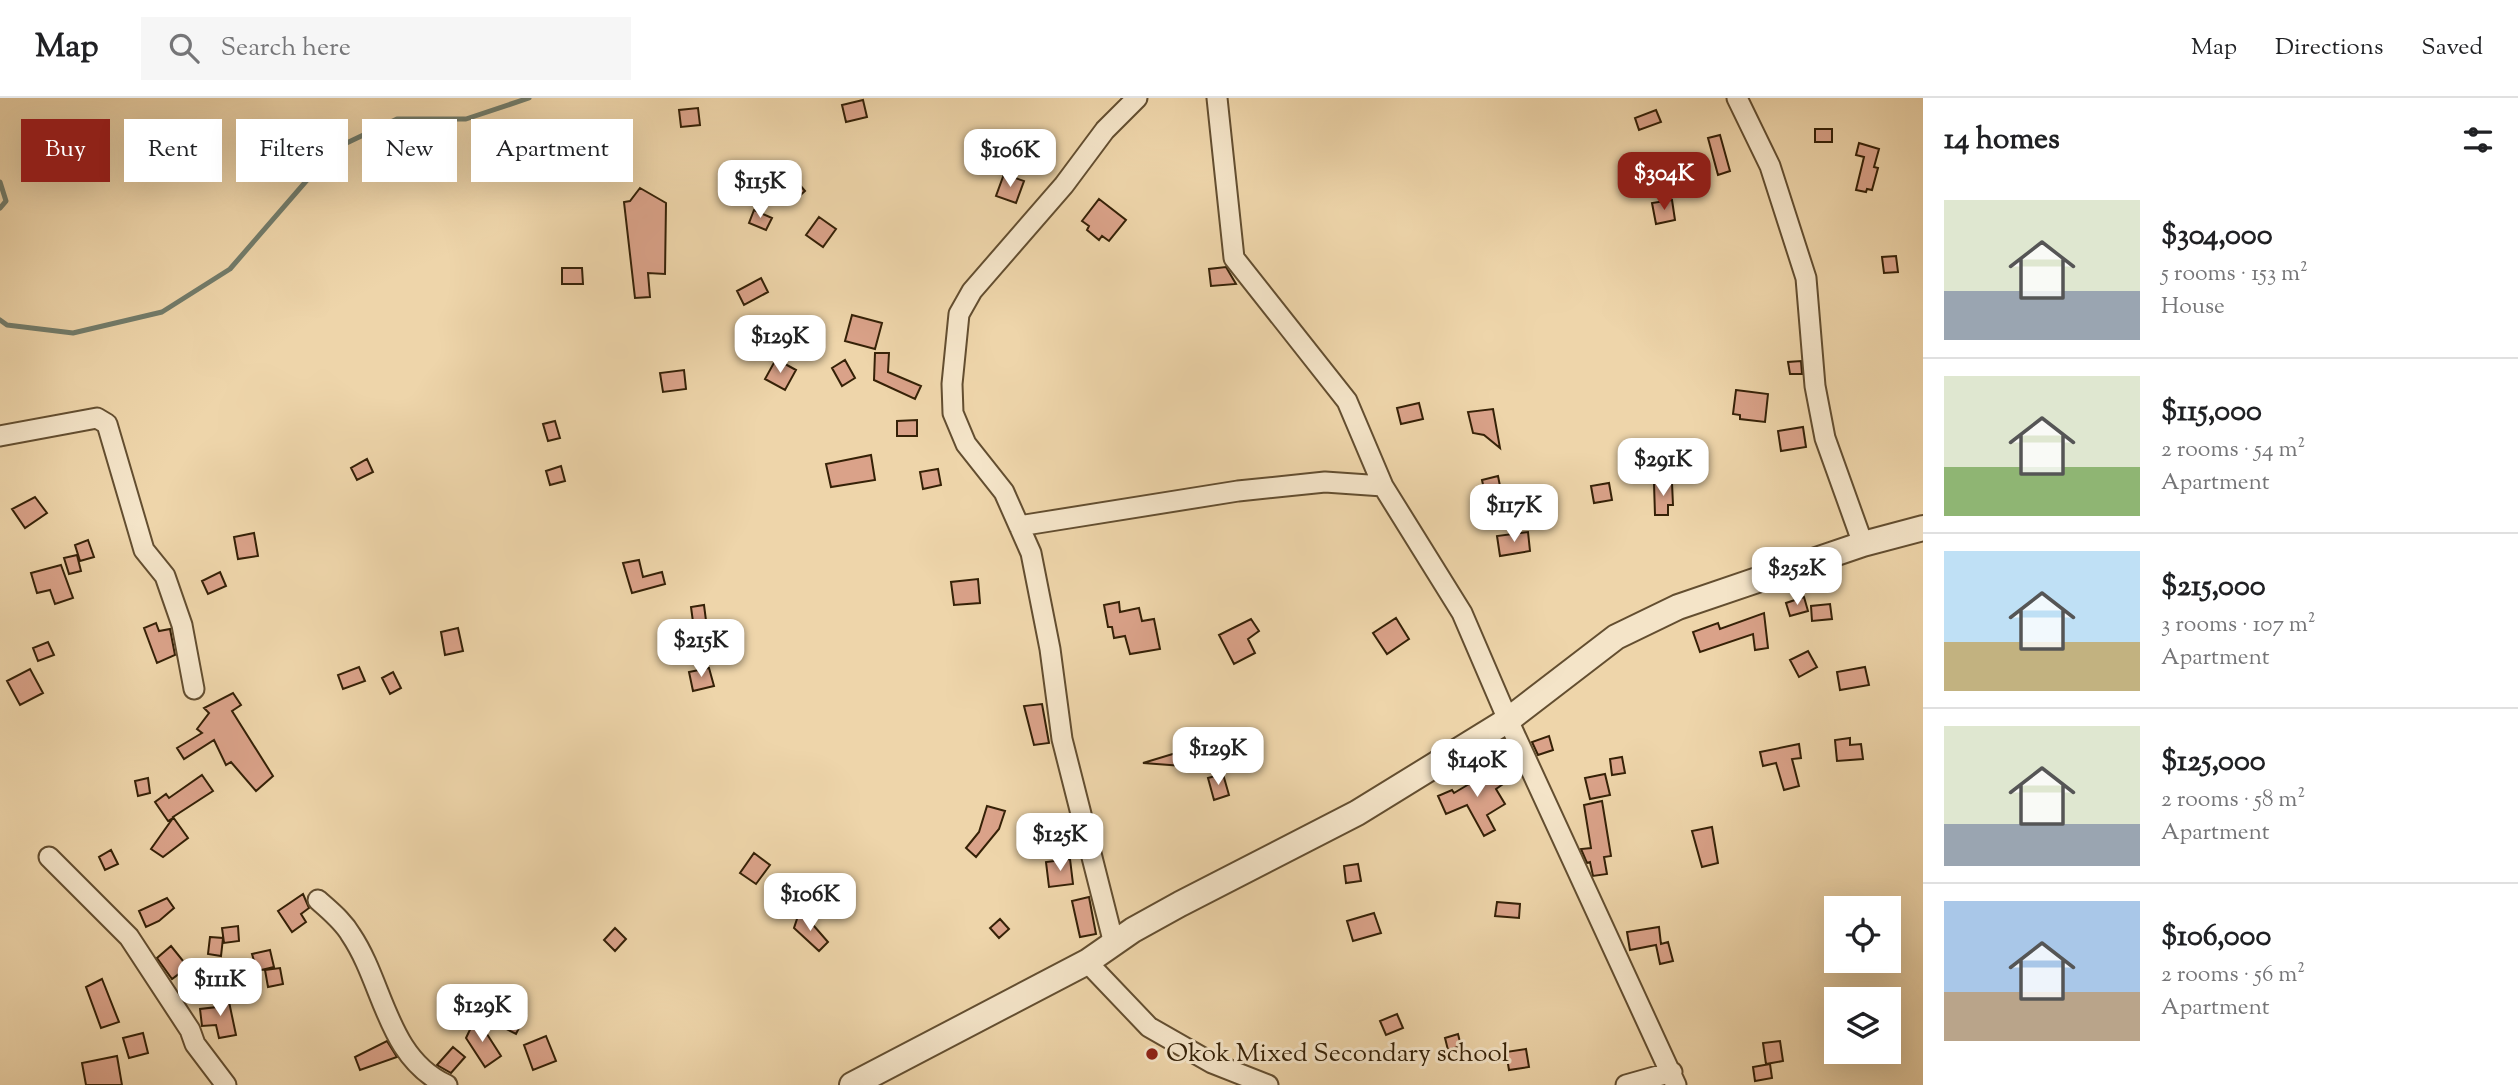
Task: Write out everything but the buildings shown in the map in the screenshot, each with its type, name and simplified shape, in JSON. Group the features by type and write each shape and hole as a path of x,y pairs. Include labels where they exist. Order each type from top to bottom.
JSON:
{"street":[{"path":"1114,944 1062,739 1050,649 1031,553 1004,492 965,444 953,412 952,384 959,314 972,291 1064,186 1105,130 1137,98"},
{"path":"1217,98 1234,258 1347,401 1384,486 1462,612 1508,720 1674,1079 1626,1085"},
{"path":"1737,98 1770,166 1806,278 1815,386 1825,438 1863,544"},
{"path":"0,436 97,418 107,424 144,550 165,576 182,625 194,690"},
{"path":"1019,526 1238,491 1325,482 1384,486"},
{"path":"852,1085 1087,962 1133,930 1192,898 1357,813 1508,720 1616,637 1678,607 1863,544 1923,528"},
{"path":"49,857 129,937 190,1030 195,1044 226,1085"},
{"path":"318,900 352,936 403,1047 418,1065 447,1085"},
{"path":"1087,962 1149,1027 1212,1063 1268,1085"}],"waterway":[{"path":"0,320 7,325 73,333 162,312 230,269 334,149 397,119 466,119 529,98"},
{"path":"0,182 6,201 0,208"}],"place":[{"name":"Okok Mixed Secondary school","path":"1152,1054"}]}
